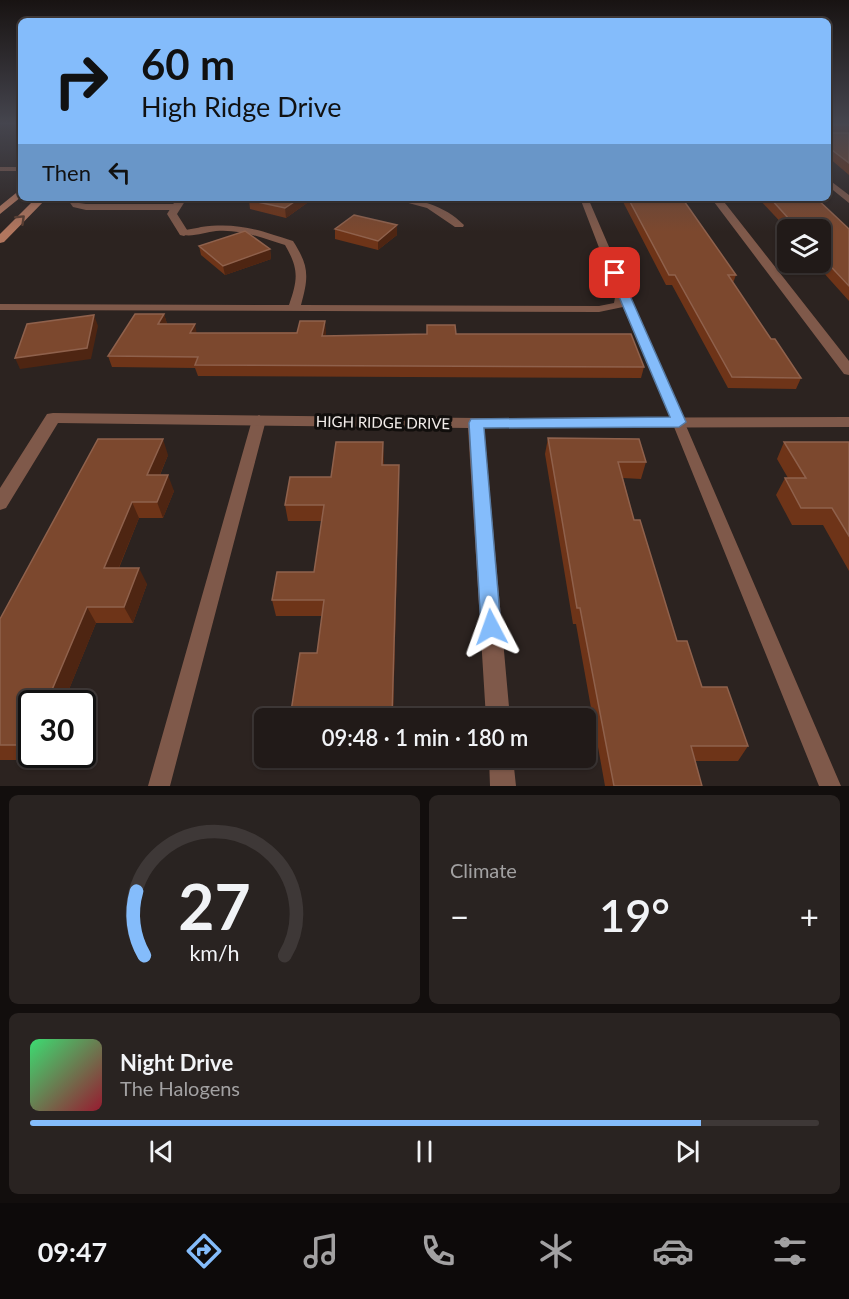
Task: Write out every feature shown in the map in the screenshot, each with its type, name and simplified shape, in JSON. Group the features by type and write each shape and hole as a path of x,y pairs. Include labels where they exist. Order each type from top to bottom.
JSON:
{"main road":[{"path":"0,211 18,195"},
{"path":"0,240 39,201"}],"street":[{"path":"409,201 430,206 459,225"},
{"path":"718,201 849,371"},
{"path":"180,203 172,214 184,232"},
{"name":"HIGH RIDGE DRIVE","path":"0,503 53,418 476,423 849,422"},
{"path":"476,423 497,708"},
{"path":"502,768 503,786"}],"lane":[{"path":"0,169 18,169"},
{"path":"831,185 849,200"},
{"path":"73,201 76,205 86,207 180,203"},
{"path":"585,201 830,786"},
{"path":"184,232 242,228 289,243 302,264 303,278 294,308"},
{"path":"0,307 599,309 619,304 622,292"},
{"path":"159,786 259,420"}],"building":[{"path":"254,201 296,201 285,208"},
{"path":"630,201 684,201 736,275 728,275 771,339 775,339 801,378 732,377 675,275 669,275"},
{"path":"773,201 819,201 849,229 849,286 831,267 831,219 789,219"},
{"path":"354,215 397,225 378,241 335,229"},
{"path":"245,231 270,249 223,266 199,246"},
{"path":"135,314 164,314 158,324 195,324 190,333 297,333 300,321 325,321 322,336 427,334 427,325 455,325 456,334 631,334 644,367 195,365 198,357 108,356"},
{"path":"94,315 87,348 15,358 27,324"},
{"path":"548,438 639,439 646,462 618,462 634,520 640,520 677,641 687,641 702,687 727,687 748,746 691,746 702,786 614,786 580,608 577,608"},
{"path":"98,439 163,439 147,475 168,475 157,502 132,502 104,568 139,568 124,607 87,607 52,690 18,690 18,745 0,745 0,619"},
{"path":"336,442 383,442 382,465 399,465 392,708 292,708 300,653 317,653 324,600 272,600 277,572 314,572 324,505 285,505 290,477 331,477"},
{"path":"784,442 849,442 849,536 832,508 801,508 785,478 806,478"}],"route":[{"path":"491,627 476,423 679,422 615,273"}]}
